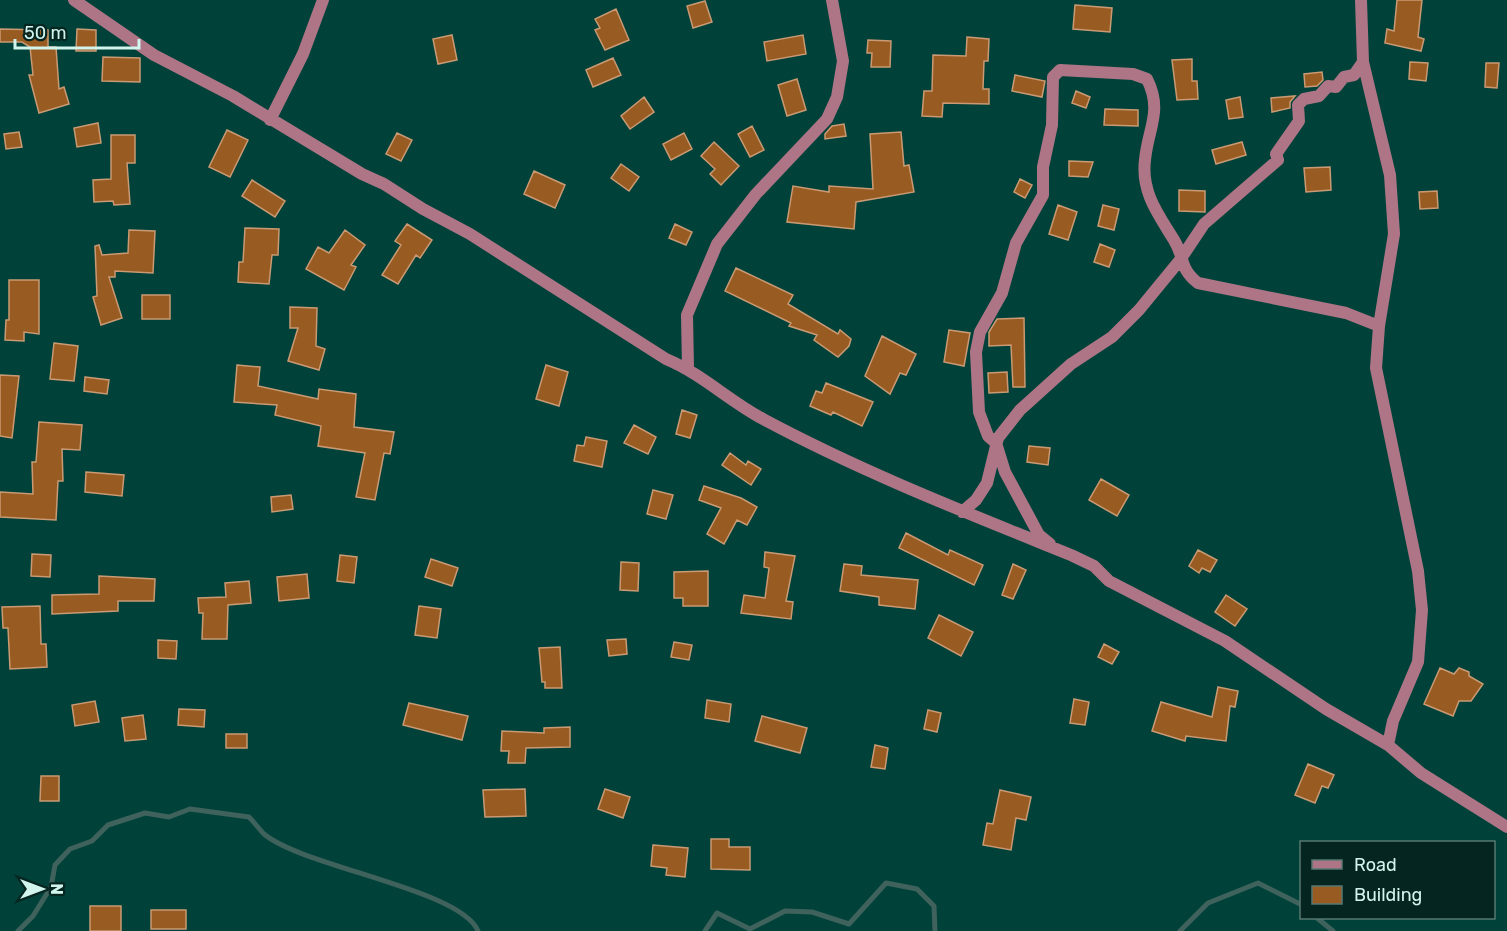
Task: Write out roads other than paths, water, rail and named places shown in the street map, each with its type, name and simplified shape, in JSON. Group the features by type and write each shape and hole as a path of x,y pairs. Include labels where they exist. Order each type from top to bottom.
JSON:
{"street":[{"path":"74,0 154,55 233,96 362,174 384,184 423,209 470,234 666,359 688,369 761,418 922,496 1055,548 1094,567 1109,581 1225,642 1326,709 1388,745 1421,773 1507,827"},
{"path":"270,120 303,54 323,0"},
{"path":"688,369 687,315 717,244 756,194 827,119 837,97 843,61 832,0"},
{"path":"1362,0 1363,62 1390,175 1394,234 1379,326 1376,368 1418,571 1422,610 1418,662 1393,721 1388,745"},
{"path":"962,512 976,501 987,483 996,443 1020,410 1071,364 1112,337 1139,310 1180,260 1204,224 1278,160 1276,154 1299,121 1298,105 1304,99 1319,96 1328,86 1336,87 1344,77 1354,75 1363,62"},
{"path":"1055,548 1039,535 1005,472 996,443 988,436 979,412 976,351 980,332 1002,293 1016,243 1043,195 1043,167 1047,142 1051,136 1053,77 1060,69 1125,73 1140,75 1147,79 1156,113 1144,161 1146,182 1151,205 1176,243 1186,274 1198,283 1346,313 1379,326"}],"waterway":[{"path":"18,931 33,916 51,887 55,865 70,849 92,841 108,825 145,813 169,817 190,809 249,817 264,834 284,846 443,903 466,916 478,931"},
{"path":"705,931 717,913 750,929 785,911 812,912 849,924 886,883 917,889 934,906 935,931"},
{"path":"1180,931 1208,903 1258,883 1300,904"},
{"path":"1318,919 1333,931"}]}
